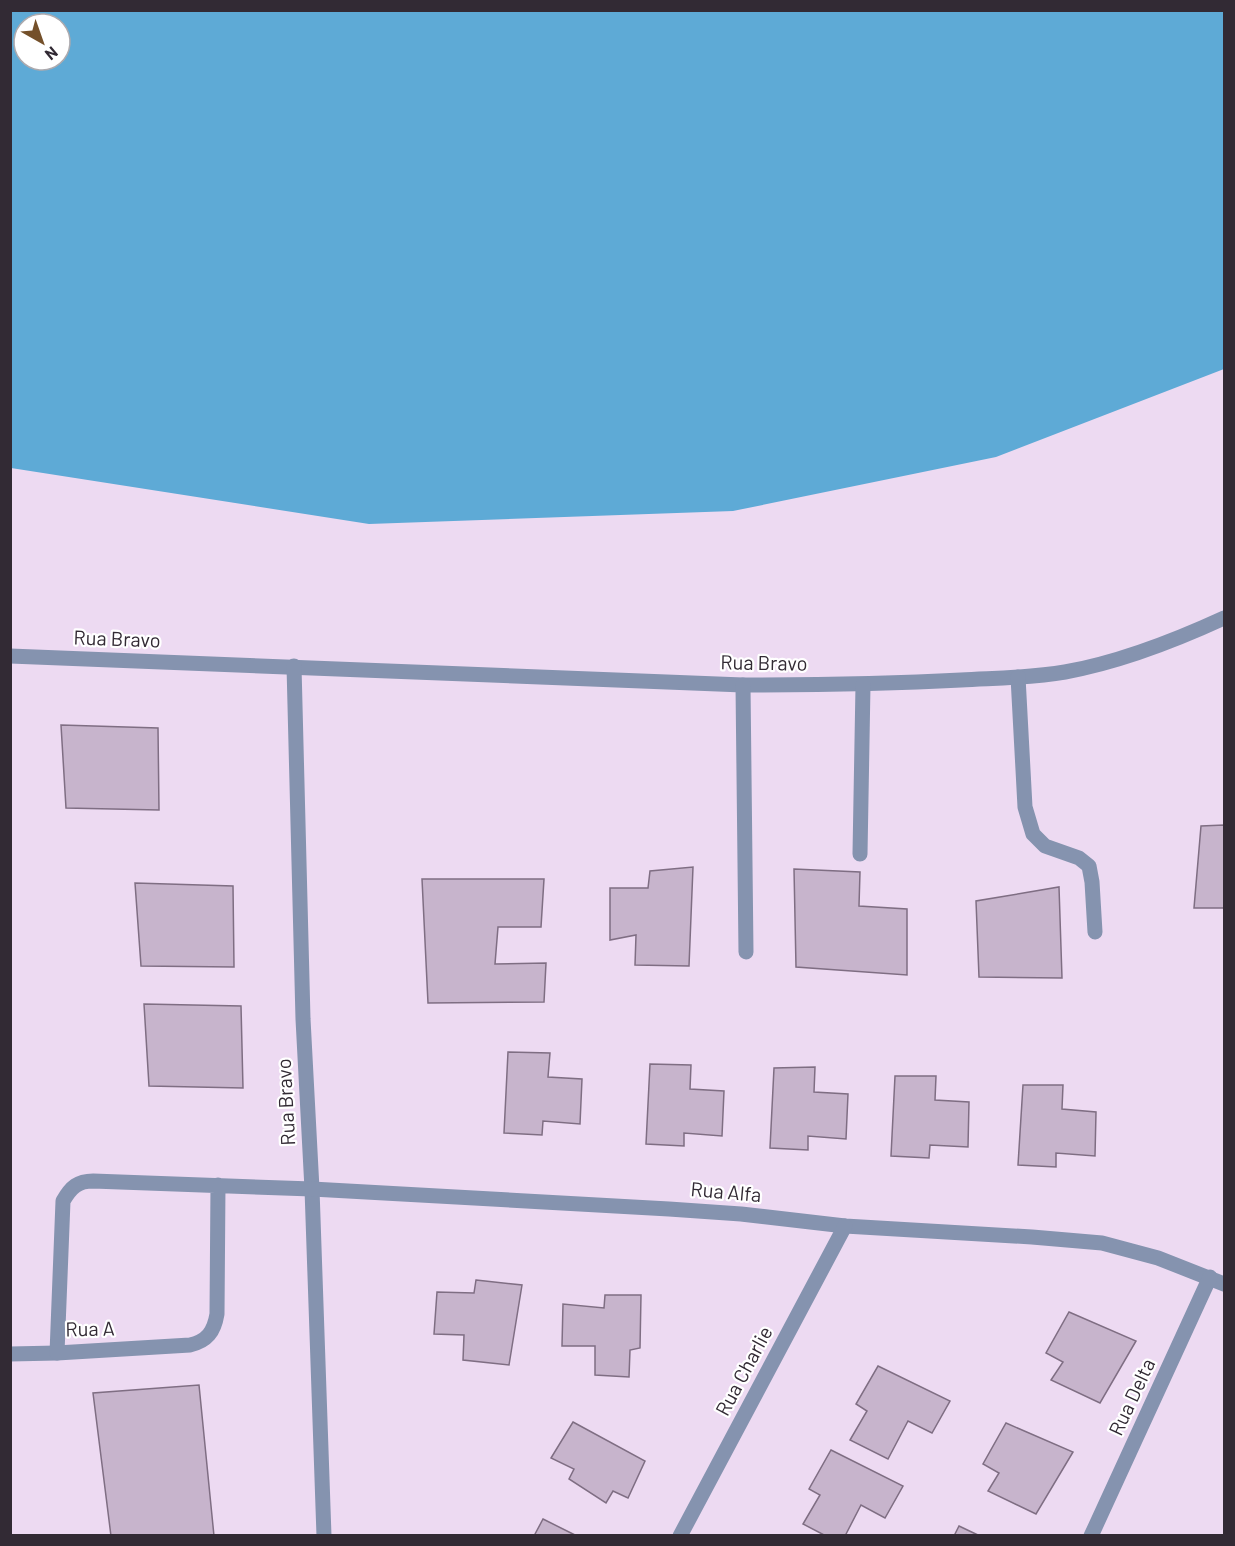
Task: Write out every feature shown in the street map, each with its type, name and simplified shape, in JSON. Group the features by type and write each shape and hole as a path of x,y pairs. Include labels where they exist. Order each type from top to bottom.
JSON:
{"street":[{"name":"Rua Bravo","path":"10,656 743,685 863,686 1065,672 1134,654 1187,635 1224,618"},
{"name":"Rua Bravo","path":"294,666 303,1019 312,1189 324,1536"},
{"path":"1018,677 1025,807 1033,834 1045,846 1079,858 1089,866 1095,932"},
{"path":"743,685 746,952"},
{"path":"860,854 863,686"},
{"name":"Rua A","path":"84,1181 218,1185 217,1314 215,1327 209,1336 201,1342 190,1345 57,1353 63,1201 74,1186 84,1181"},
{"name":"Rua Alfa","path":"218,1185 741,1214 845,1226 1102,1244 1158,1258 1217,1280"},
{"name":"Rua Charlie","path":"680,1536 845,1226"},
{"name":"Rua Delta","path":"1091,1536 1217,1280"},
{"path":"10,1354 57,1353"}],"water":[{"path":"10,11 1224,11 1224,369 996,457 733,511 369,524 11,468"}],"building":[{"path":"61,725 158,728 159,810 66,808"},
{"path":"1224,825 1224,908 1194,908 1201,826"},
{"path":"693,867 689,966 635,965 636,935 610,940 610,888 648,888 650,871"},
{"path":"794,869 860,872 859,906 907,909 907,975 796,967"},
{"path":"422,879 544,879 541,927 498,927 495,964 546,963 544,1002 428,1003"},
{"path":"135,883 233,886 234,967 141,966"},
{"path":"1059,887 1062,978 979,977 976,901"},
{"path":"144,1004 241,1006 243,1088 149,1086"},
{"path":"508,1052 550,1053 548,1077 582,1079 580,1124 543,1121 542,1135 504,1133"},
{"path":"650,1064 691,1065 690,1089 724,1091 722,1136 684,1133 684,1146 646,1144"},
{"path":"815,1067 814,1092 848,1094 846,1139 808,1136 808,1150 770,1148 774,1068"},
{"path":"895,1076 936,1076 935,1100 969,1102 968,1147 930,1145 929,1158 891,1156"},
{"path":"1023,1085 1063,1085 1062,1109 1096,1112 1095,1156 1056,1153 1056,1167 1018,1165"},
{"path":"476,1280 522,1285 509,1365 463,1360 464,1335 434,1334 437,1292 474,1293"},
{"path":"605,1295 641,1295 640,1348 630,1350 629,1377 595,1375 595,1346 562,1346 563,1304 604,1308"},
{"path":"1069,1312 1136,1341 1100,1403 1051,1380 1063,1362 1046,1353"},
{"path":"878,1366 950,1401 932,1433 908,1421 888,1459 850,1440 867,1411 856,1404"},
{"path":"199,1385 214,1536 111,1536 93,1393"},
{"path":"573,1422 645,1461 628,1498 613,1491 606,1503 569,1479 574,1469 551,1458"},
{"path":"1006,1423 1073,1452 1036,1514 988,1491 999,1473 983,1464"},
{"path":"831,1450 903,1486 885,1518 861,1505 845,1536 826,1536 803,1524 820,1495 809,1489"},
{"path":"543,1519 577,1536 534,1536"},
{"path":"959,1526 980,1536 954,1536"}]}
